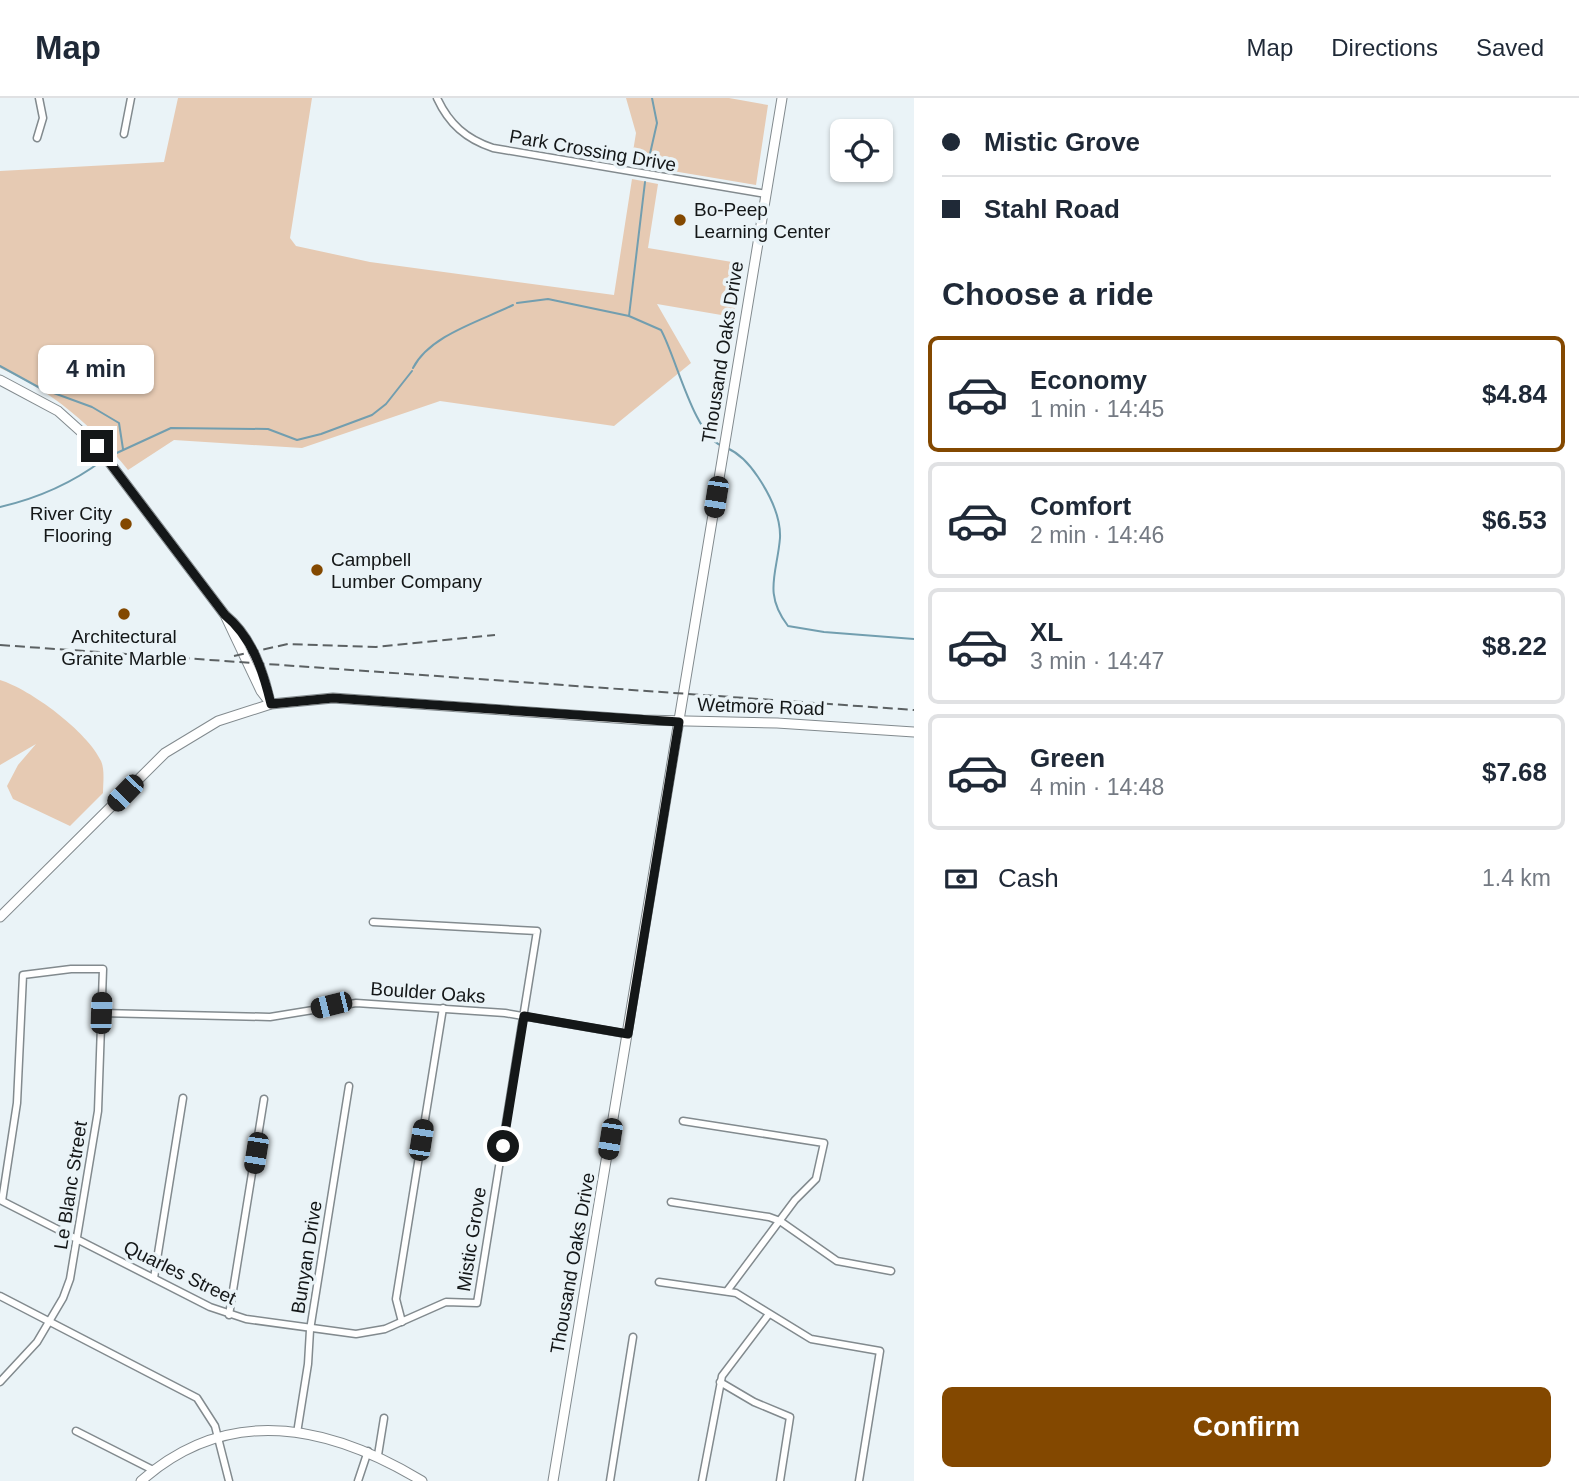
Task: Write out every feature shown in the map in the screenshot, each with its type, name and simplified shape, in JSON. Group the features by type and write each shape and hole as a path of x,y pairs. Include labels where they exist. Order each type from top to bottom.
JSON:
{"main road":[{"name":"Thousand Oaks Drive","path":"553,1481 782,98"},
{"path":"0,380 58,411 97,446 225,615 236,625 253,651 271,704"},
{"name":"Wetmore Road","path":"0,917 165,753 218,721 271,704 333,698 679,722 777,723 914,732"},
{"path":"141,1481 187,1447 218,1436 254,1429 297,1433 373,1453 422,1481"}],"street":[{"path":"37,138 43,118 39,98"},
{"path":"124,134 131,98"},
{"name":"Park Crossing Drive","path":"437,98 448,118 463,134 501,150 766,194"},
{"name":"Mistic Grove","path":"373,922 537,932 477,1303"},
{"name":"Le Blanc Street","path":"0,1382 29,1352 51,1322 70,1279 98,1111 103,969 71,969 23,975 17,1103 2,1202"},
{"name":"Boulder Oaks","path":"101,1013 248,1018 291,1015 344,1003 443,1008 524,1016 628,1034"},
{"path":"402,1322 396,1299 443,1008"},
{"name":"Bunyan Drive","path":"297,1433 309,1364 310,1330 349,1086"},
{"path":"154,1278 183,1098"},
{"path":"229,1315 264,1099"},
{"path":"683,1121 824,1143 816,1179 795,1200 727,1291"},
{"name":"Quarles Street","path":"2,1202 229,1315 310,1330 356,1334 402,1322 446,1302 477,1303"},
{"path":"671,1202 756,1214 780,1221 837,1261 891,1271"},
{"path":"659,1282 727,1291 748,1298 811,1339 880,1351 859,1481"},
{"path":"0,1296 192,1395 209,1414 218,1436 229,1481"},
{"path":"702,1481 720,1382 769,1314"},
{"path":"610,1481 633,1338"},
{"path":"720,1382 754,1402 790,1417 780,1481"},
{"path":"358,1481 373,1453 384,1418"},
{"path":"76,1431 153,1470"}],"shaded area":[{"path":"178,98 312,98 290,238 296,246 370,262 614,295 632,179 658,184 648,248 744,264 733,317 657,304 691,363 614,426 440,401 302,448 174,440 128,470 101,439 70,411 37,387 0,368 0,171 164,162"},
{"path":"626,98 729,98 768,105 756,185 631,164 636,133"},
{"path":"0,680 27,692 57,713 84,737 101,761 103,793 70,826 13,799 7,786 18,765 36,744 0,765"}],"waterway":[{"path":"647,167 657,123 652,98"},
{"path":"629,316 645,182"},
{"path":"517,303 548,299 629,316 661,330 694,412 712,439 722,446"},
{"path":"413,368 431,346 472,323 513,305"},
{"path":"0,366 40,388 92,407 119,423 123,449"},
{"path":"108,457 171,428 268,429 297,440 321,434 372,415 386,404 412,371"},
{"path":"727,448 752,468 767,491 777,514 780,538 774,593 780,614 788,626 824,632 914,639"},
{"path":"0,507 54,489 103,460"}],"railway":[{"path":"234,656 288,644 376,647 495,635"},
{"path":"0,645 914,710"}],"place":[{"name":"Bo-Peep Learning Center","path":"680,220"},
{"name":"River City Flooring","path":"126,524"},
{"name":"Campbell Lumber Company","path":"317,570"},
{"name":"Architectural Granite Marble","path":"124,614"}],"route":[{"path":"97,446 225,615 241,632 258,662 271,704 333,698 679,722 628,1034 524,1016 503,1146"}]}
